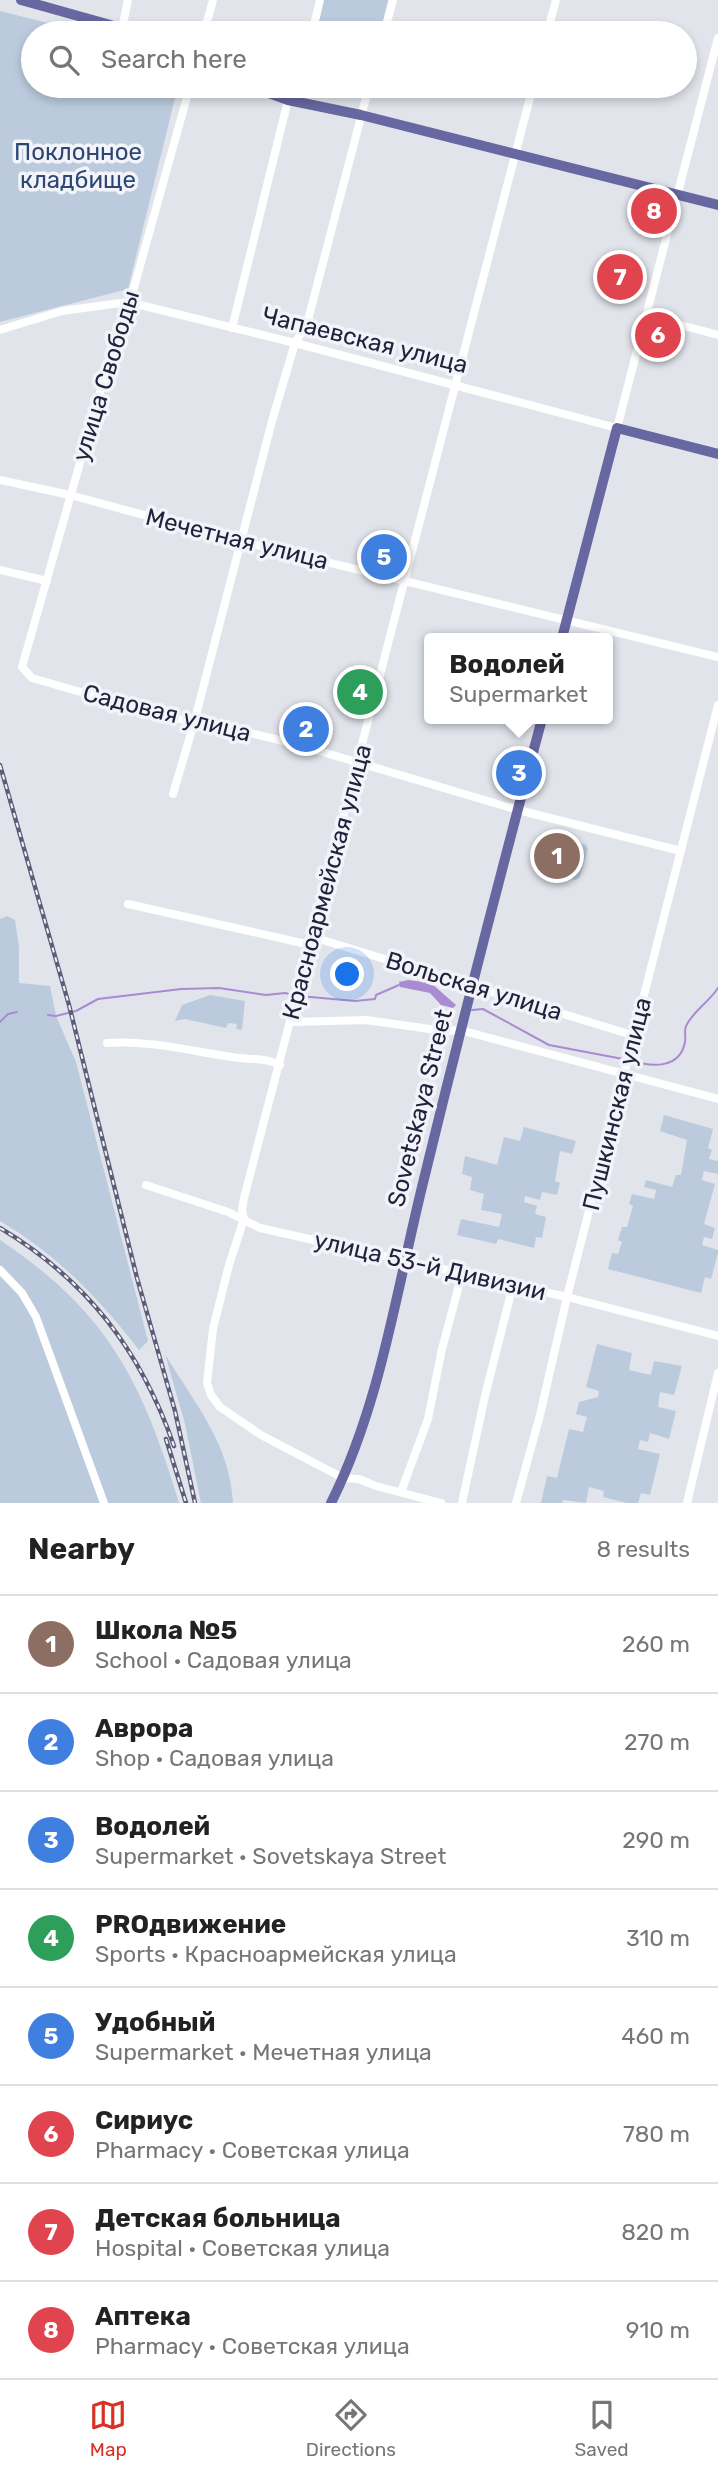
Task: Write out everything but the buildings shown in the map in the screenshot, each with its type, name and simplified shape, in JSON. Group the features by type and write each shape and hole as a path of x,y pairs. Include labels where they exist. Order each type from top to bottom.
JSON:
{"main road":[{"path":"21,0 94,21"},
{"path":"286,98 718,205"},
{"path":"563,633 617,428"},
{"name":"Чапаевская улица","path":"617,428 718,454"},
{"name":"Sovetskaya Street","path":"331,1503 363,1426 460,1030 540,724"}],"street":[{"path":"124,21 128,0"},
{"path":"207,21 213,0"},
{"path":"315,21 320,0"},
{"path":"387,21 393,0"},
{"path":"550,21 556,0"},
{"path":"617,428 718,38"},
{"name":"улица Свободы","path":"22,667 187,98"},
{"path":"173,794 295,343 307,324 366,98"},
{"name":"Красноармейская улица","path":"343,1478 261,1435 220,1407 211,1395 207,1383 214,1329 229,1265 244,1219 244,1198 530,98"},
{"path":"232,328 245,267 292,100"},
{"name":"Чапаевская улица","path":"0,330 62,311 128,302 617,428"},
{"path":"646,316 718,335"},
{"name":"Мечетная улица","path":"0,480 70,495 240,541 718,657"},
{"path":"0,570 47,581"},
{"name":"Садовая улица","path":"22,667 32,678 194,723 222,726 358,762 518,810 681,851"},
{"name":"Пушкинская улица","path":"516,1503 718,705"},
{"name":"Вольская улица","path":"128,904 312,941 635,1036"},
{"name":"Вольская улица","path":"292,1019 366,1020 444,1031 460,1030 627,1070 718,1099"},
{"path":"107,1043 173,1045 236,1058 264,1059 280,1065"},
{"name":"улица 53-й Дивизии","path":"146,1185 244,1219 260,1228 567,1297 718,1336"},
{"path":"0,1270 22,1293 36,1317 104,1503"},
{"path":"401,1492 428,1419 442,1349 462,1274"},
{"path":"462,1503 513,1285"},
{"path":"687,1503 718,1373"},
{"path":"343,1478 359,1479 441,1503"}],"green space":[{"path":"322,0 388,0 383,21 317,21"},
{"name":"Поклонное кладбище","path":"0,11 40,21 21,21 21,98 175,98 128,289 0,322"},
{"path":"572,841 586,845 588,849 580,877 576,880 563,876 562,873"},
{"path":"7,916 15,920 19,947 19,983 50,986 56,1016 76,1062 148,1341 139,1350 76,1278 40,1248 0,1221 0,919"},
{"path":"210,995 245,1001 242,1030 236,1029 237,1024 228,1023 226,1028 185,1019 175,1021 182,1005"},
{"path":"664,1115 713,1129 708,1148 712,1150 709,1159 718,1161 718,1174 704,1171 702,1180 715,1184 704,1224 715,1228 712,1239 704,1237 702,1245 718,1250 718,1253 711,1279 705,1277 701,1293 608,1269 612,1253 618,1254 622,1242 618,1240 622,1227 627,1227 633,1206 629,1204 632,1194 654,1199 656,1190 644,1187 646,1180 672,1187 676,1175 681,1175 687,1140 660,1131"},
{"path":"524,1127 576,1141 572,1154 560,1151 555,1181 560,1183 557,1195 542,1192 540,1200 525,1196 524,1202 537,1206 535,1214 546,1217 542,1238 536,1237 534,1248 498,1239 496,1244 457,1235 461,1219 499,1227 502,1214 481,1210 484,1194 470,1190 472,1177 462,1174 465,1156 497,1165 504,1137 520,1141"},
{"path":"0,1240 37,1267 95,1323 135,1386 151,1421 179,1503 0,1503"},
{"path":"597,1344 632,1353 629,1370 651,1375 654,1361 682,1366 674,1395 660,1392 658,1407 676,1411 669,1439 650,1433 648,1442 640,1440 638,1449 660,1454 650,1495 641,1493 638,1503 627,1503 603,1497 604,1491 589,1487 586,1503 563,1500 562,1503 541,1503 547,1476 557,1478 569,1429 583,1432 587,1417 576,1414 579,1402 598,1397 599,1391 586,1387"},
{"path":"165,1354 218,1442 230,1481 233,1503 201,1503 185,1424"}],"shaded area":[{"path":"408,980 431,983 456,1005 453,1008 441,1005 430,993 400,987 399,982"}],"waterway":[{"path":"299,996 355,1001 375,999 376,995 399,985"},
{"path":"48,1015 56,1016 76,1011 98,999 181,989 219,988 266,995 293,995"},
{"path":"632,1061 656,1065 677,1057 682,1051 685,1028 689,1021 718,988"},
{"path":"472,1010 483,1009 549,1045 623,1059"},
{"path":"0,1022 8,1014 17,1012"}],"railway":[{"path":"0,765 69,1005 137,1278 175,1411 195,1503"},
{"path":"0,1228 59,1271 85,1295 107,1321 145,1379 174,1446"},
{"path":"166,1439 186,1503"}],"place":[{"name":"Аптека","path":"654,211"},
{"name":"Детская больница","path":"620,277"},
{"name":"Сириус","path":"658,335"},
{"name":"Удобный","path":"384,557"},
{"name":"PROдвижение","path":"360,692"},
{"name":"Аврора","path":"306,729"},
{"name":"Водолей","path":"519,773"},
{"name":"Школа №5","path":"557,856"}]}
